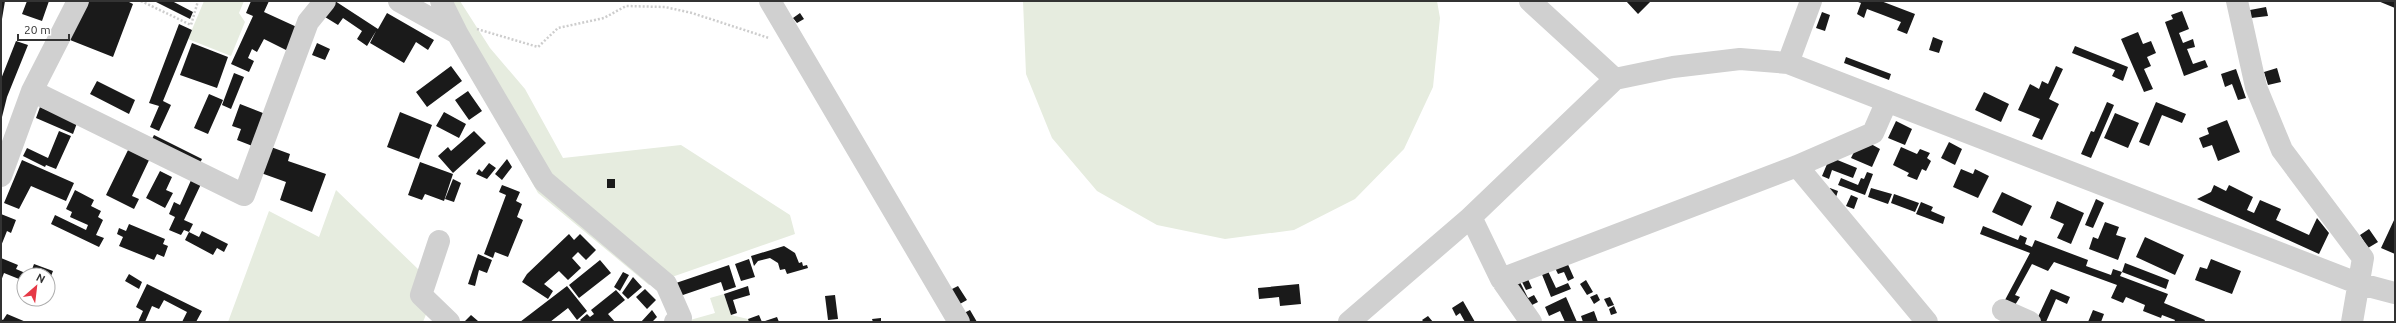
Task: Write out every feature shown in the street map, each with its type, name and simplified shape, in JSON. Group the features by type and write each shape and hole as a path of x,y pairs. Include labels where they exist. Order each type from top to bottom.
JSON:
{"street":[{"path":"3,164 32,91 78,1"},
{"path":"32,91 244,195 308,22 325,1"},
{"path":"399,1 454,27"},
{"path":"441,1 454,27 544,182 666,284 681,318 675,322"},
{"path":"770,1 959,322"},
{"path":"1530,1 1615,79"},
{"path":"1788,64 1811,1"},
{"path":"2237,1 2256,87 2282,150 2363,258 2352,322"},
{"path":"1349,322 1471,217 1615,79 1674,68 1740,59 1788,64 2358,283 2395,293"},
{"path":"1501,279 1797,166 1873,133 1887,102"},
{"path":"1797,166 1927,322"},
{"path":"1471,217 1501,279 1531,322"},
{"path":"439,241 421,295 449,322"},
{"path":"2002,310 2030,322"}],"path":[{"path":"141,1 191,25 198,1"},
{"path":"454,27 538,47 558,28 604,18 626,6 665,7 692,13 798,48"}],"shaded area":[{"path":"204,1 244,1 239,13 245,22 231,56 188,39"},
{"path":"432,1 460,1 490,48 525,89 563,158 681,145 790,215 795,234 649,285 538,193 438,17"},
{"path":"1023,1 1437,1 1440,18 1433,87 1404,149 1355,199 1294,230 1225,239 1157,225 1097,191 1052,138 1026,74"},
{"path":"336,190 418,269 421,295 427,312 423,322 228,322 269,211 319,237"},
{"path":"724,294 731,315 748,319 749,322 683,322 715,313 710,298"}],"building":[{"path":"1,1 5,1 2,19 1,18"},
{"path":"27,1 49,1 42,21 22,14"},
{"path":"85,1 127,1 133,4 113,57 70,40"},
{"path":"154,1 172,1 193,12 190,19"},
{"path":"251,1 269,1 264,12 299,28 288,51 264,39 257,52 252,49 248,58 254,61 249,72 231,64 253,16 246,13"},
{"path":"335,1 378,29 387,13 434,40 428,50 416,42 404,63 370,43 376,31 367,46 357,39 362,31 343,18 338,25 325,17"},
{"path":"1626,1 1651,1 1638,14"},
{"path":"1855,1 1881,1 1915,14 1907,34 1897,30 1901,22 1867,9 1864,18 1857,14 1861,3"},
{"path":"2378,1 2395,1 2395,8"},
{"path":"2266,7 2268,16 2251,18 2250,10"},
{"path":"2182,11 2189,29 2179,33 2183,43 2193,39 2195,47 2187,49 2193,64 2205,60 2208,67 2184,76 2165,22 2173,19 2171,15"},
{"path":"1822,12 1830,15 1825,31 1816,28"},
{"path":"800,13 804,19 797,23 793,18"},
{"path":"179,24 192,30 163,101 171,105 159,131 150,127 159,106 149,103"},
{"path":"2138,32 2143,44 2151,41 2156,53 2147,57 2151,66 2144,69 2153,89 2144,92 2121,39"},
{"path":"1933,37 1943,41 1939,53 1929,50"},
{"path":"16,41 28,45 7,97 1,121 1,79"},
{"path":"192,43 228,57 217,88 180,75"},
{"path":"317,43 330,49 325,60 312,55"},
{"path":"2075,46 2128,67 2123,81 2112,76 2115,70 2072,53"},
{"path":"1846,57 1891,74 1889,80 1844,63"},
{"path":"451,66 462,81 427,107 416,92"},
{"path":"2056,66 2063,69 2049,99 2059,104 2042,140 2032,136 2040,119 2018,110 2030,84 2039,89 2042,81 2048,84"},
{"path":"2277,68 2281,82 2268,85 2264,72"},
{"path":"2236,69 2246,98 2238,100 2232,84 2225,87 2221,74"},
{"path":"234,73 244,77 231,109 222,105"},
{"path":"97,81 135,100 129,114 90,94"},
{"path":"468,91 482,111 469,120 455,100"},
{"path":"1984,92 2009,104 2001,122 1975,110"},
{"path":"209,94 223,100 208,134 194,128"},
{"path":"2107,102 2114,105 2091,158 2081,154 2091,131 2094,132"},
{"path":"2156,102 2186,114 2182,123 2162,115 2149,146 2139,142"},
{"path":"240,104 268,115 255,147 237,140 241,129 232,126"},
{"path":"40,107 77,123 73,134 36,118"},
{"path":"400,112 432,125 419,159 387,147"},
{"path":"444,112 466,124 459,138 436,126"},
{"path":"2115,113 2139,123 2128,148 2104,138"},
{"path":"2227,120 2240,152 2218,161 2212,145 2203,148 2199,138 2209,134 2207,128"},
{"path":"1896,121 1912,129 1905,145 1888,138"},
{"path":"59,131 71,136 56,169 46,165 45,167 23,156 27,148 48,158"},
{"path":"474,131 486,143 453,173 438,156 448,147 451,151"},
{"path":"154,135 202,159 198,167 150,143"},
{"path":"1949,142 1962,149 1955,165 1941,158"},
{"path":"1871,144 1880,149 1872,167 1851,158 1855,150"},
{"path":"271,147 290,154 288,161 326,174 312,212 280,200 286,182 261,173"},
{"path":"1901,147 1917,154 1920,149 1930,153 1927,158 1931,161 1926,171 1922,169 1917,180 1907,176 1909,173 1893,165"},
{"path":"129,148 150,158 132,196 139,199 134,209 106,195"},
{"path":"1830,157 1857,168 1853,178 1832,170 1829,179 1822,176"},
{"path":"507,159 512,167 502,180 495,174"},
{"path":"22,160 74,183 66,201 31,186 19,209 4,203"},
{"path":"420,162 453,174 444,201 425,194 422,200 408,195"},
{"path":"489,163 496,168 487,179 476,174 479,169 482,172"},
{"path":"1961,169 1973,174 1975,169 1989,176 1978,198 1953,187"},
{"path":"160,171 172,177 166,190 173,193 165,208 146,198"},
{"path":"1867,172 1873,174 1865,195 1838,185 1841,178 1858,185 1861,178 1864,179"},
{"path":"192,178 202,182 184,220 193,224 189,232 184,230 181,235 169,230 175,217 169,214 174,202 180,205"},
{"path":"453,179 461,183 454,202 445,199"},
{"path":"607,179 615,179 615,188 607,188"},
{"path":"502,185 520,192 516,201 522,204 517,217 523,220 508,257 495,252 493,258 484,254 506,195 499,192"},
{"path":"2214,185 2226,191 2229,185 2253,197 2247,210 2254,213 2260,200 2281,209 2276,220 2309,235 2317,218 2329,233 2319,254 2197,199 2211,192"},
{"path":"1830,188 1838,191 1836,197 1828,194"},
{"path":"1871,188 1892,194 1888,204 1868,197"},
{"path":"75,190 94,200 91,206 101,211 98,217 103,220 96,235 104,238 99,247 51,224 55,215 86,230 88,225 70,217 72,212 66,209"},
{"path":"2002,192 2032,206 2022,226 1992,212"},
{"path":"1894,194 1919,203 1915,212 1891,203"},
{"path":"1851,195 1858,198 1854,209 1846,206"},
{"path":"2096,199 2104,203 2093,228 2085,225"},
{"path":"2057,201 2084,213 2071,244 2057,238 2064,224 2050,218"},
{"path":"1921,202 1933,207 1931,211 1945,217 1943,224 1916,214"},
{"path":"1,214 16,220 11,233 7,231 1,246"},
{"path":"2395,218 2395,254 2381,248"},
{"path":"2105,222 2119,227 2116,235 2126,238 2118,260 2089,249 2093,237 2098,239"},
{"path":"129,224 165,239 163,244 168,246 164,257 157,254 154,260 119,246 123,237 117,234 119,228 126,231"},
{"path":"1983,226 2018,240 2020,235 2027,238 2025,244 2032,247 2035,240 2088,260 2086,266 2111,275 2113,269 2122,272 2120,276 2168,294 2164,303 2205,320 2204,322 2174,322 2175,320 2162,315 2161,318 2143,311 2145,305 2126,297 2123,303 2111,298 2117,285 2054,262 2048,271 2032,264 2015,295 2020,297 2015,305 2005,300 2030,253 1980,234"},
{"path":"2369,229 2378,242 2368,248 2360,235"},
{"path":"202,231 228,244 224,252 217,248 213,255 185,240 189,232 199,237"},
{"path":"569,234 574,240 580,234 596,250 586,260 578,252 572,258 581,268 568,280 559,271 544,284 553,291 548,299 522,282 527,274"},
{"path":"2145,237 2184,255 2175,275 2136,257"},
{"path":"784,246 795,253 799,263 802,262 803,266 807,265 808,268 787,274 785,269 780,270 778,263 770,258 758,261 754,266 751,256"},
{"path":"478,254 492,260 487,273 479,270 475,286 468,284"},
{"path":"1,258 18,265 16,267 16,278 4,273 1,281"},
{"path":"749,259 755,277 741,281 735,264"},
{"path":"2211,259 2241,271 2232,294 2195,280 2200,267 2207,269"},
{"path":"600,260 611,273 579,298 569,285"},
{"path":"1566,260 1574,278 1568,281 1564,272 1558,274 1554,266"},
{"path":"2125,263 2169,280 2166,289 2122,272"},
{"path":"34,264 42,267 33,267"},
{"path":"729,265 736,287 724,291 721,282 680,296 676,283"},
{"path":"1547,269 1556,288 1568,283 1571,289 1551,297 1541,272"},
{"path":"623,272 629,275 620,291 614,287"},
{"path":"129,274 142,282 139,289 125,281"},
{"path":"633,277 642,287 628,299 622,293"},
{"path":"1528,279 1532,288 1526,290 1522,282"},
{"path":"1586,280 1593,292 1587,295 1580,284"},
{"path":"1520,282 1528,298 1534,295 1538,302 1524,309 1513,285"},
{"path":"147,284 202,311 196,322 182,322 187,312 164,300 159,309 152,306 145,322 138,322 143,311 136,307"},
{"path":"1299,284 1301,304 1280,306 1279,297 1259,299 1258,288"},
{"path":"567,286 587,311 577,320 568,308 550,322 520,322"},
{"path":"748,286 750,295 733,300 737,313 731,315 724,294"},
{"path":"958,286 967,300 958,305 950,290"},
{"path":"645,289 656,300 647,309 636,297"},
{"path":"2051,289 2070,297 2067,304 2056,299 2046,322 2043,322 2037,319"},
{"path":"616,290 625,300 608,314 615,322 582,322 580,320 587,314 590,317 594,314 591,310"},
{"path":"1597,294 1600,300 1594,304 1590,297"},
{"path":"835,295 838,319 828,320 825,296"},
{"path":"1566,297 1577,322 1565,322 1560,311 1549,316 1545,307"},
{"path":"1610,297 1614,305 1608,307 1604,299"},
{"path":"1463,301 1475,322 1465,322 1460,313 1456,316 1452,308"},
{"path":"1614,306 1617,313 1611,315 1609,309"},
{"path":"652,310 657,317 652,322 641,322"},
{"path":"970,310 977,322 964,322 960,315"},
{"path":"2093,310 2104,314 2101,322 2088,322"},
{"path":"1594,311 1598,322 1583,322 1581,316"},
{"path":"7,314 26,322 1,322 1,319 3,320"},
{"path":"471,315 478,321 464,322"},
{"path":"759,315 762,322 749,322 748,319"},
{"path":"1428,316 1433,322 1424,322 1422,320"},
{"path":"777,317 779,322 762,322"},
{"path":"881,318 881,322 873,322 872,319"}]}
